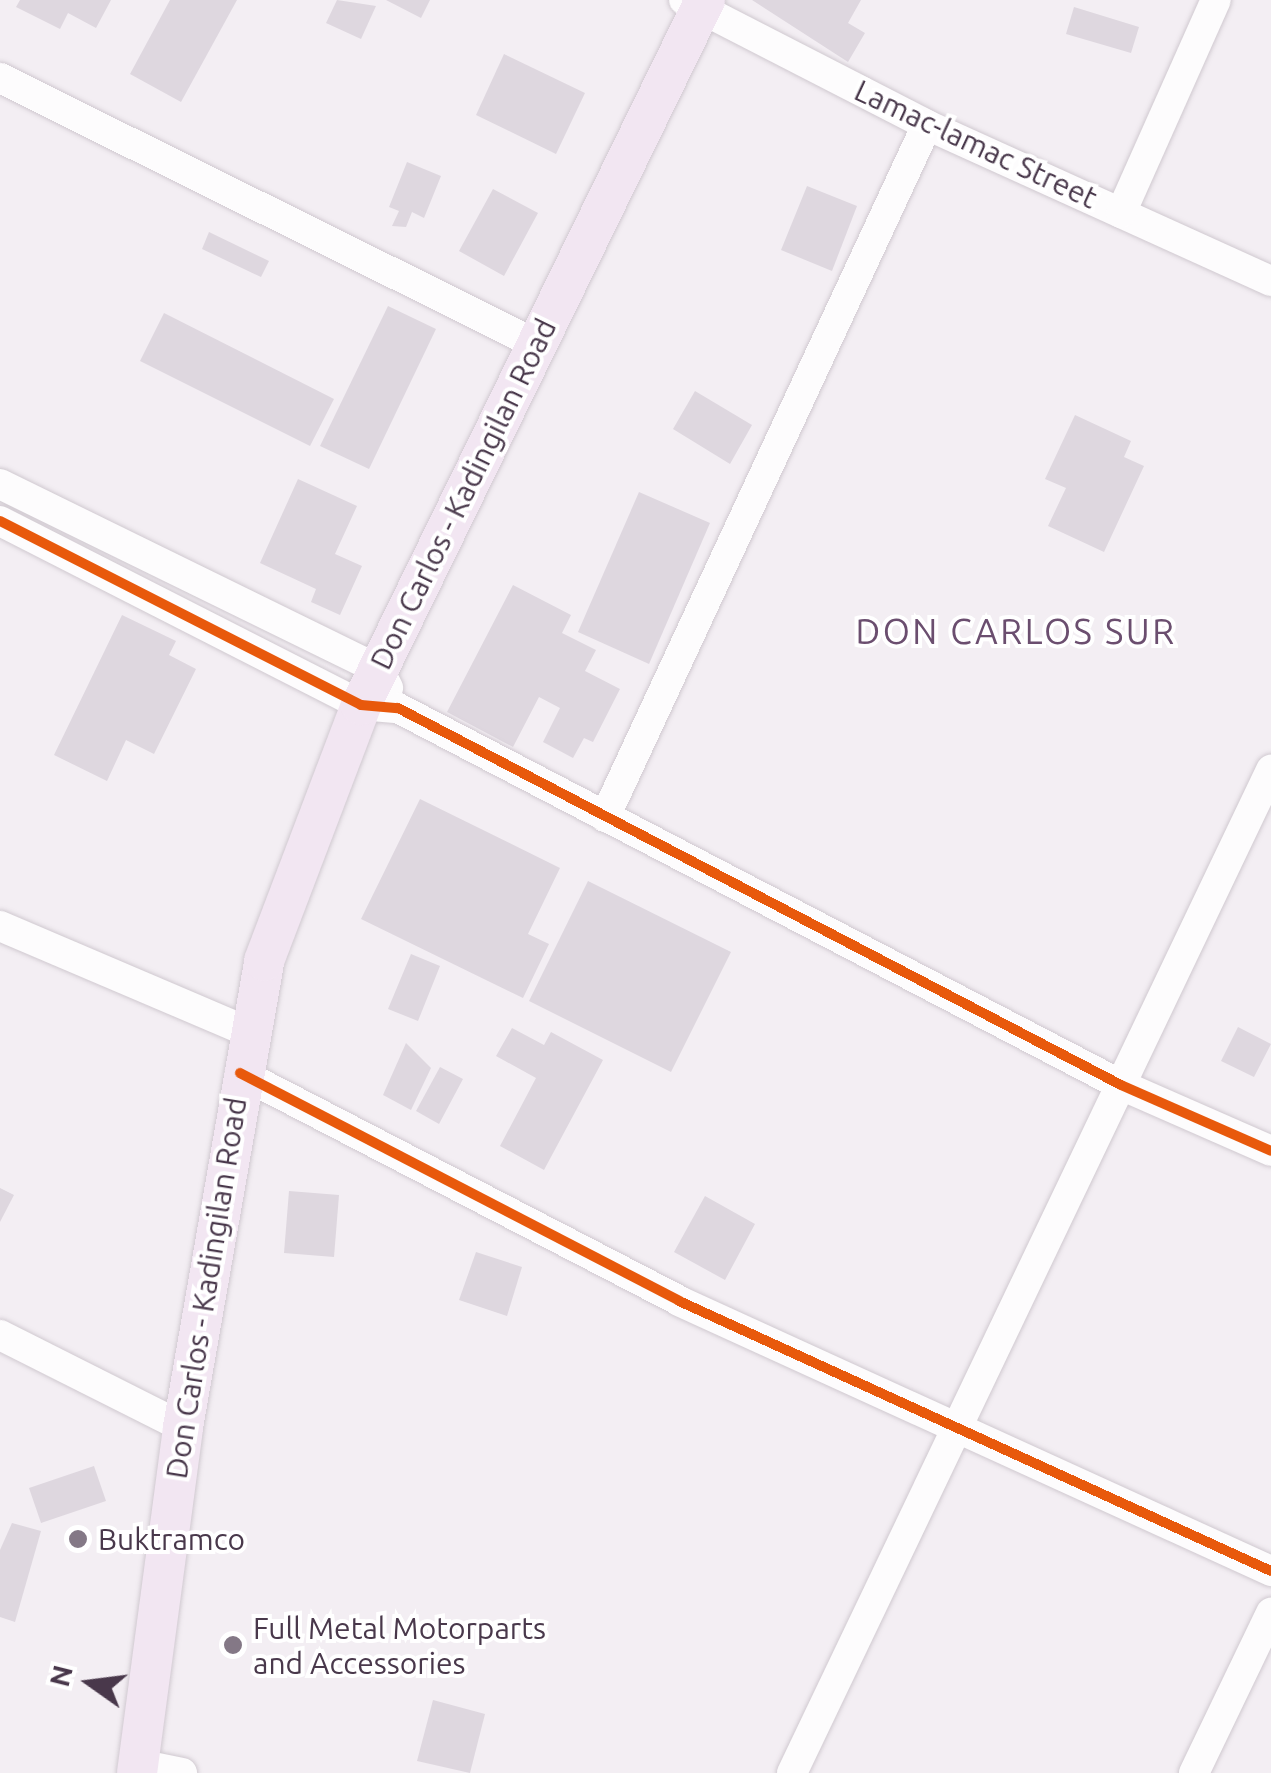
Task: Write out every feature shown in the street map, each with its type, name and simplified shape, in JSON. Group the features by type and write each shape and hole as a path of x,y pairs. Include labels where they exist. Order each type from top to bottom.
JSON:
{"main road":[{"name":"Don Carlos - Kadingilan Road","path":"138,1769 183,1427 240,1073 264,960 534,343 697,3"}],"street":[{"path":"1121,213 1216,0"},
{"name":"Lamac-lamac Street","path":"697,3 926,125 1271,281"},
{"path":"0,78 534,343"},
{"path":"605,817 926,125"},
{"path":"0,484 605,817 1121,1085 1271,1152"},
{"path":"0,522 379,694"},
{"path":"792,1773 953,1425 1271,770"},
{"path":"0,926 248,1032"},
{"path":"240,1073 679,1301 1271,1570"},
{"path":"1,1339 183,1427"},
{"path":"1194,1773 1271,1612"},
{"path":"138,1769 182,1773"}],"building":[{"path":"20,0 111,0 96,28 68,13 60,29 16,7"},
{"path":"170,0 237,0 181,102 130,74"},
{"path":"337,0 376,6 361,39 326,23"},
{"path":"386,0 430,0 421,18"},
{"path":"752,0 861,0 848,23 865,33 848,62"},
{"path":"1074,7 1139,27 1131,53 1066,34"},
{"path":"504,54 585,93 556,154 476,115"},
{"path":"407,162 441,176 424,218 412,212 406,227 392,226 399,211 389,207"},
{"path":"807,186 857,206 832,271 781,250"},
{"path":"493,189 538,213 504,276 459,251"},
{"path":"209,232 269,261 261,277 202,249"},
{"path":"388,306 436,329 369,469 320,446"},
{"path":"164,313 334,399 310,446 140,361"},
{"path":"695,391 752,425 730,464 673,429"},
{"path":"1075,415 1131,441 1124,457 1144,466 1104,552 1048,526 1066,488 1045,479"},
{"path":"298,479 357,506 335,554 362,566 340,615 311,602 316,589 260,563"},
{"path":"639,492 710,523 649,664 578,632"},
{"path":"513,585 571,615 562,633 596,650 585,671 620,689 593,742 584,738 573,758 543,742 560,708 539,697 513,747 447,712"},
{"path":"122,615 176,641 169,655 196,669 154,754 126,740 107,781 54,755"},
{"path":"420,799 560,868 528,934 549,944 523,998 361,919"},
{"path":"588,881 731,952 671,1072 529,1001"},
{"path":"411,954 440,966 418,1021 388,1009"},
{"path":"1238,1027 1271,1044 1254,1077 1221,1061"},
{"path":"512,1028 544,1045 551,1032 603,1060 544,1170 500,1146 536,1078 496,1056"},
{"path":"406,1043 431,1068 411,1110 383,1095"},
{"path":"440,1067 463,1079 439,1124 416,1111"},
{"path":"0,1188 14,1195 0,1222"},
{"path":"289,1191 339,1195 334,1257 284,1253"},
{"path":"705,1196 755,1224 725,1280 674,1252"},
{"path":"476,1252 522,1267 507,1316 459,1300"},
{"path":"94,1466 106,1501 41,1523 29,1488"},
{"path":"12,1523 41,1531 15,1622 0,1617 0,1550"},
{"path":"433,1700 485,1714 470,1773 417,1761"}],"cycle path":[{"path":"0,521 361,705 398,708 1121,1085 1271,1151"},
{"path":"240,1073 679,1301 1271,1571"}],"place":[{"name":"Buktramco","path":"78,1539"},
{"name":"Full Metal Motorparts and Accessories","path":"233,1645"}],"district":[{"name":"DON CARLOS SUR","path":"1016,631"}]}
